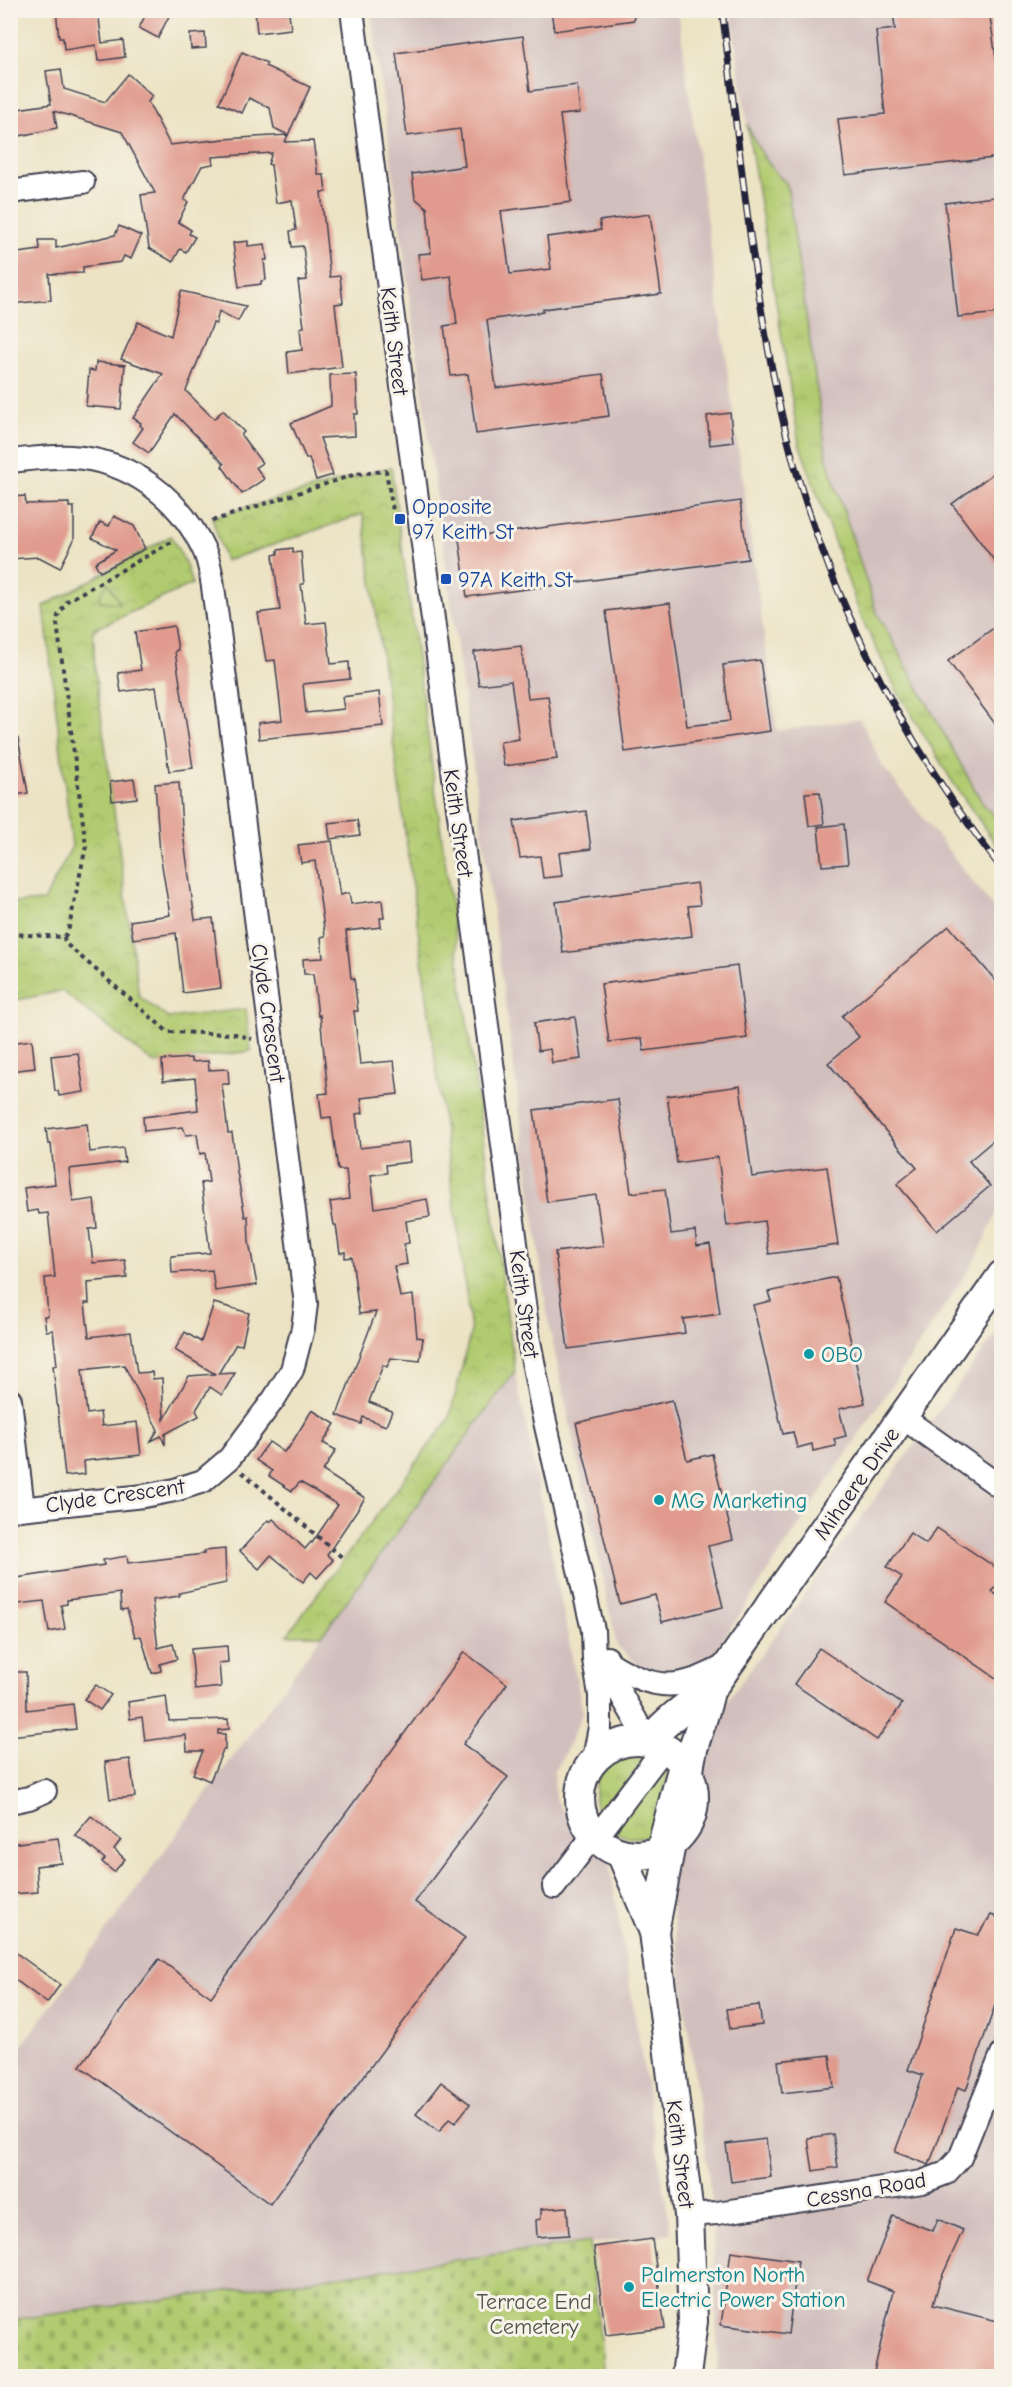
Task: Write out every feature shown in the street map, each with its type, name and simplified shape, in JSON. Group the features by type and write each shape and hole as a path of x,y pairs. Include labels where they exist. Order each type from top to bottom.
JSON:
{"main road":[{"name":"Mihaere Drive","path":"710,1691 692,1701 658,1730 665,1753 689,1759 706,1712 710,1691 1000,1281"},
{"path":"632,1741 665,1753 694,1790 694,1805 690,1820 682,1834 664,1848 645,1855 621,1853 607,1847 595,1837 583,1817 579,1797 586,1770 594,1759 605,1750 632,1741"},
{"name":"Keith Street","path":"664,1848 654,1932 689,2215 693,2320 686,2376"},
{"name":"Keith Street","path":"621,1853 654,1932"}],"street":[{"name":"Keith Street","path":"352,10 529,1341 543,1413 593,1630 594,1660 600,1695 600,1727 594,1759"},
{"path":"10,192 83,183"},
{"name":"Clyde Crescent","path":"10,461 71,457 99,461 126,469 151,483 175,506 202,526 212,581 306,1304 303,1328 292,1370 274,1399 229,1459 203,1481 175,1490 144,1496 17,1509"},
{"path":"10,1400 17,1509"},
{"path":"902,1417 1002,1488"},
{"name":"Keith Street","path":"593,1630 610,1664 615,1683 627,1707 640,1726 665,1753"},
{"path":"610,1664 632,1677 669,1685 692,1681 730,1663"},
{"path":"554,1887 665,1753"},
{"path":"10,1802 29,1798 45,1791"},
{"name":"Cessna Road","path":"689,2215 717,2213 922,2182 946,2173 960,2158 1002,2054"}],"path":[{"path":"272,1036 250,1039 235,1034 168,1032 65,943 64,937 68,932 86,846 57,623 58,615 67,601 202,526 356,474 386,471 395,522"},
{"path":"10,934 64,937"},
{"path":"229,1459 344,1559"}],"shaded area":[{"path":"371,11 678,11 777,731 860,719 882,765 1001,918 1001,1203 977,1257 707,1664 670,1677 643,1669 617,1646 548,1320"},
{"path":"731,11 1001,11 1001,824 983,804 876,611 827,459 787,185 774,173 757,147 747,124"},
{"path":"1001,1326 1001,2376 715,2376 718,2361 712,2201 665,1862 701,1737"},
{"path":"515,1371 583,1712 564,1755 554,1771 555,1799 583,1840 609,1860 671,2233 11,2320 11,2061"}],"green space":[{"path":"747,124 774,171 787,184 827,459 876,611 983,804 1001,824 1001,852 952,781 896,689 861,617 799,443"},
{"path":"391,467 515,1371 322,1635 287,1635 449,1419 471,1331 363,514 225,561 212,517"},
{"path":"171,536 185,562 192,584 93,630 95,670 139,996 168,1018 246,1009 251,1051 155,1064 62,991 11,1001 10,903 44,901 72,846 44,606"},
{"path":"107,582 120,603 100,601 99,598"},
{"path":"638,1755 647,1756 599,1819 595,1794 600,1775 614,1763"},
{"path":"661,1763 669,1771 654,1834 632,1838 611,1832"},
{"name":"Terrace End Cemetery","path":"590,2242 604,2376 11,2376 11,2320"}],"building":[{"path":"56,10 98,10 102,43 123,40 125,57 98,61 96,45 64,50 63,38 59,38"},
{"path":"148,10 172,10 158,38 139,28"},
{"path":"255,10 285,10 285,13 289,13 291,29 257,33"},
{"path":"551,10 633,10 634,20 554,31"},
{"path":"893,10 989,10 1002,100 1002,157 845,175 838,119 885,114 876,31 895,29"},
{"path":"205,33 206,48 191,49 190,34"},
{"path":"523,36 530,91 577,85 580,113 560,115 571,202 501,211 510,274 551,269 547,237 601,230 599,221 650,214 661,294 543,309 543,312 487,320 496,388 603,374 609,416 476,434 468,374 451,376 444,326 457,324 451,276 422,280 418,254 431,253 427,208 415,198 412,174 465,166 460,129 407,136 396,53"},
{"path":"242,52 267,63 265,66 310,87 288,135 274,128 270,108 249,98 242,113 219,103"},
{"path":"61,69 64,89 105,102 128,74 152,96 148,102 170,145 288,135 285,142 313,141 318,175 324,175 326,192 321,192 330,277 340,276 343,303 335,304 342,367 289,374 287,352 302,350 300,328 304,327 298,281 307,280 303,246 292,247 290,231 296,230 292,200 276,203 271,165 268,164 272,153 212,157 213,164 202,166 184,200 188,202 178,222 191,230 189,234 195,237 186,252 180,249 173,262 149,248 141,195 155,193 122,132 54,111 57,128 15,137 11,110 51,104 46,71"},
{"path":"1002,196 1002,313 958,317 945,203"},
{"path":"119,226 141,236 131,259 124,256 121,262 83,267 83,273 49,274 51,300 10,304 10,254 40,250 39,240 56,240 56,248 115,235"},
{"path":"248,241 248,246 265,244 266,280 261,281 261,284 239,287 233,243"},
{"path":"181,291 246,306 238,321 219,311 216,324 213,323 186,391 214,419 223,410 244,432 241,435 262,463 256,467 264,479 242,494 222,466 224,464 175,414 149,453 133,442 143,428 141,423 133,418 163,374 121,359 138,322 171,336"},
{"path":"96,362 125,365 121,409 86,406 89,370 95,371"},
{"path":"356,374 358,414 354,414 355,436 320,438 333,475 316,480 309,458 306,459 291,423 331,406 330,375"},
{"path":"730,413 733,442 710,445 707,416"},
{"path":"1002,467 1002,571 952,504"},
{"path":"25,496 26,504 69,503 69,507 74,507 74,540 60,568 39,557 10,559 10,497"},
{"path":"740,501 748,559 467,597 459,539"},
{"path":"114,516 134,526 145,549 100,572 95,563 116,550 92,538 100,522 109,526"},
{"path":"293,548 293,553 301,552 304,584 301,584 306,624 326,622 331,664 349,662 350,679 303,684 306,713 344,709 342,697 379,692 383,726 259,739 258,723 282,720 275,660 266,661 258,613 280,610 273,555 278,554 278,550"},
{"path":"670,603 687,726 730,721 723,665 760,660 770,731 625,752 606,611"},
{"path":"1002,622 1002,733 948,661"},
{"path":"174,626 178,650 175,651 193,768 169,771 156,687 121,692 118,673 141,670 135,632"},
{"path":"521,646 528,698 548,696 557,759 504,766 500,742 519,739 511,681 479,685 474,652"},
{"path":"18,738 28,793 10,796 10,739"},
{"path":"134,779 137,798 112,801 110,782"},
{"path":"179,782 182,826 195,920 213,918 221,988 183,993 176,933 133,939 130,921 170,915 160,853 155,784"},
{"path":"820,792 824,824 809,826 805,793"},
{"path":"586,811 591,849 559,853 562,876 543,878 540,856 520,858 514,821"},
{"path":"357,820 360,835 330,839 328,823"},
{"path":"844,824 848,864 822,866 818,827"},
{"path":"332,841 340,895 349,893 351,904 382,900 384,918 380,918 381,927 346,931 351,978 354,978 358,1011 354,1011 360,1064 394,1061 398,1094 361,1098 363,1113 356,1114 360,1148 408,1142 410,1162 386,1165 387,1173 371,1175 375,1208 427,1199 430,1217 406,1221 409,1243 404,1244 407,1264 394,1266 400,1297 413,1295 417,1337 423,1338 420,1361 391,1358 387,1367 383,1365 369,1402 392,1411 386,1426 363,1417 361,1424 337,1415 376,1312 359,1314 352,1257 345,1258 345,1252 340,1253 336,1225 334,1225 330,1202 349,1199 346,1170 338,1170 331,1117 322,1118 319,1094 328,1093 320,1015 318,1016 313,974 304,974 303,959 323,958 321,937 325,936 315,861 301,863 298,845"},
{"path":"697,883 700,905 688,906 692,936 563,953 556,902"},
{"path":"949,926 1002,988 1002,1133 969,1161 990,1186 937,1231 897,1184 917,1168 828,1063 859,1037 842,1016"},
{"path":"737,966 747,1038 644,1051 642,1038 609,1042 601,984"},
{"path":"575,1017 581,1059 552,1063 550,1049 538,1051 534,1023"},
{"path":"32,1040 35,1068 10,1071 10,1043"},
{"path":"78,1053 84,1092 59,1096 58,1091 55,1091 51,1056"},
{"path":"191,1058 191,1062 208,1061 209,1070 228,1069 229,1084 222,1084 228,1133 232,1133 245,1217 248,1216 249,1242 257,1285 215,1291 212,1270 172,1273 171,1256 210,1253 201,1183 209,1182 205,1153 200,1154 197,1134 186,1135 183,1127 144,1131 143,1117 198,1110 195,1078 163,1081 162,1060"},
{"path":"740,1086 752,1177 827,1167 838,1245 769,1254 764,1221 727,1226 718,1157 677,1163 667,1096"},
{"path":"618,1099 631,1193 665,1189 671,1234 695,1231 697,1246 710,1244 720,1314 683,1319 685,1333 568,1349 555,1252 603,1246 596,1195 547,1202 534,1110"},
{"path":"87,1124 90,1152 123,1148 125,1162 69,1169 73,1202 94,1199 97,1228 89,1229 93,1263 125,1260 127,1278 88,1282 89,1303 85,1303 89,1337 131,1332 137,1373 152,1372 153,1379 162,1378 164,1420 189,1376 215,1374 175,1350 185,1332 201,1342 214,1303 249,1313 242,1345 236,1344 218,1374 235,1373 222,1395 210,1387 196,1410 199,1416 165,1434 165,1445 161,1436 151,1441 158,1430 124,1365 82,1370 87,1414 100,1412 102,1426 137,1422 141,1455 84,1461 85,1474 65,1476 53,1366 57,1365 53,1330 46,1331 44,1316 48,1316 45,1278 55,1277 48,1213 39,1214 38,1210 27,1212 24,1188 55,1184 51,1144 48,1144 46,1129"},
{"name":"OBO","path":"836,1277 865,1403 839,1409 846,1436 834,1439 836,1446 813,1451 812,1444 797,1448 793,1432 783,1434 753,1305 771,1301 768,1292"},
{"name":"MG Marketing","path":"672,1400 687,1460 712,1454 733,1540 708,1546 723,1607 662,1622 655,1595 620,1604 576,1423"},
{"path":"312,1410 335,1424 323,1443 336,1450 323,1471 365,1498 327,1555 333,1560 317,1578 311,1572 303,1582 271,1555 259,1569 240,1551 268,1520 270,1522 273,1519 305,1549 312,1543 338,1505 300,1482 292,1491 269,1476 272,1471 256,1460 269,1442 284,1452 288,1449"},
{"path":"937,1528 1002,1572 1002,1579 992,1592 1002,1598 1002,1682 885,1602 902,1577 887,1567 910,1533 926,1544"},
{"path":"225,1549 226,1583 179,1593 179,1596 152,1600 158,1648 173,1644 177,1659 160,1664 161,1671 152,1673 141,1636 135,1637 127,1609 121,1610 120,1593 67,1600 67,1604 61,1605 65,1629 49,1632 44,1601 10,1605 10,1579 104,1565 103,1560 127,1556 128,1563 204,1554 204,1551"},
{"path":"227,1646 228,1662 219,1663 221,1687 195,1690 191,1649"},
{"path":"819,1648 902,1704 877,1740 794,1684"},
{"path":"464,1652 507,1684 463,1744 508,1777 415,1902 465,1938 270,2204 80,2066 159,1959 211,1997"},
{"path":"10,1672 26,1672 27,1710 73,1704 76,1729 10,1736"},
{"path":"96,1685 111,1695 100,1710 84,1699"},
{"path":"166,1696 169,1721 228,1719 229,1729 218,1730 218,1734 225,1734 225,1750 223,1750 210,1781 193,1774 203,1751 187,1751 186,1735 145,1741 142,1717 130,1719 128,1702"},
{"path":"130,1759 135,1797 110,1799 105,1762"},
{"path":"91,1816 121,1840 114,1849 125,1859 114,1872 102,1862 105,1859 75,1835"},
{"path":"58,1838 62,1863 36,1866 38,1892 12,1894 10,1844"},
{"path":"991,1915 1002,1919 1002,1985 966,2090 958,2087 929,2165 895,2152 923,2075 908,2070 956,1928 978,1935"},
{"path":"12,1950 60,1985 47,2003 10,1976 10,1966 14,1965"},
{"path":"759,2005 762,2025 730,2029 727,2009"},
{"path":"830,2055 834,2087 782,2093 778,2061"},
{"path":"441,2082 470,2104 455,2123 449,2119 439,2132 416,2114"},
{"path":"833,2134 838,2167 813,2171 808,2138"},
{"path":"766,2139 771,2177 731,2182 726,2144"},
{"path":"567,2207 569,2235 537,2237 536,2220 541,2219 541,2209"},
{"path":"893,2216 933,2231 938,2219 963,2230 939,2283 933,2305 1002,2322 1002,2376 873,2376 893,2291 867,2281"},
{"name":"Palmerston North Electric Power Station","path":"652,2239 665,2328 606,2335 594,2247"},
{"path":"731,2251 798,2261 788,2334 721,2325"}],"railway":[{"path":"722,10 746,207 769,354 795,466 814,528 864,648 894,706 963,817 1002,869"}],"place":[{"name":"Opposite 97 Keith St","path":"400,519"},
{"name":"97A Keith St","path":"446,579"},
{"name":"OBO","path":"809,1354"},
{"name":"MG Marketing","path":"659,1500"},
{"name":"Palmerston North Electric Power Station","path":"629,2287"}]}
